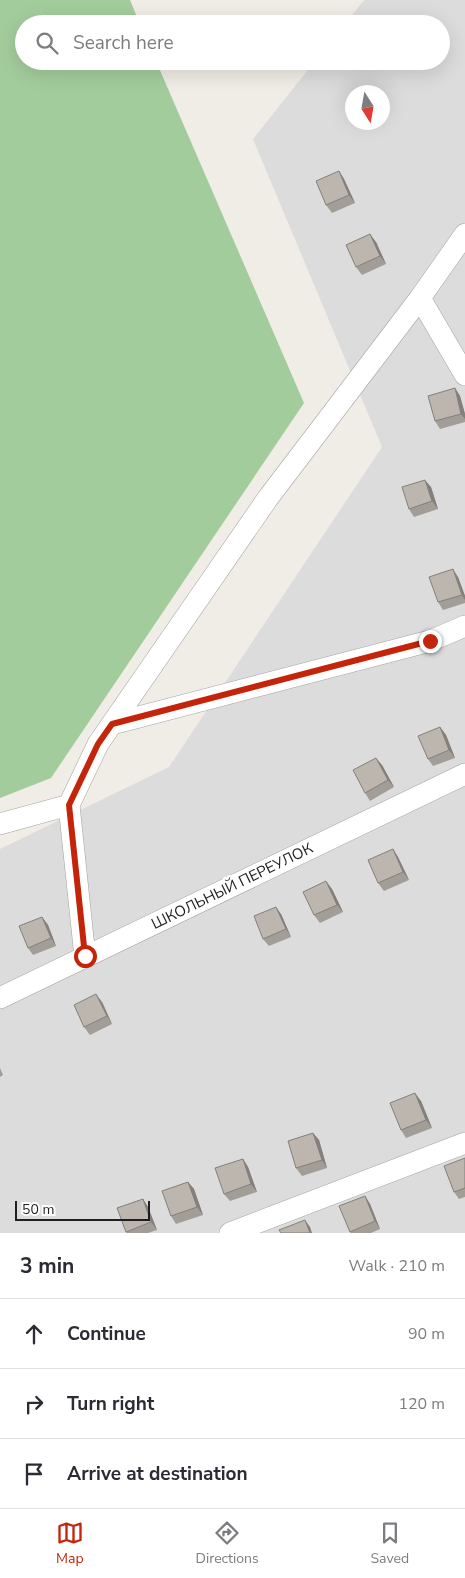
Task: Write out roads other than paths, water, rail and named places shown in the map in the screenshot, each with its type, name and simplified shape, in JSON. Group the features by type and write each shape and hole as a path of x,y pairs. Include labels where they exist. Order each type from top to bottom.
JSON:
{"street":[{"path":"85,956 69,805 98,744 268,498 420,298 465,234"},
{"path":"420,298 465,375"},
{"path":"112,724 430,641 465,626"},
{"name":"ШКОЛЬНЫЙ ПЕРЕУЛОК","path":"0,998 465,774"},
{"path":"0,824 69,805"},
{"path":"230,1233 465,1143"}]}
